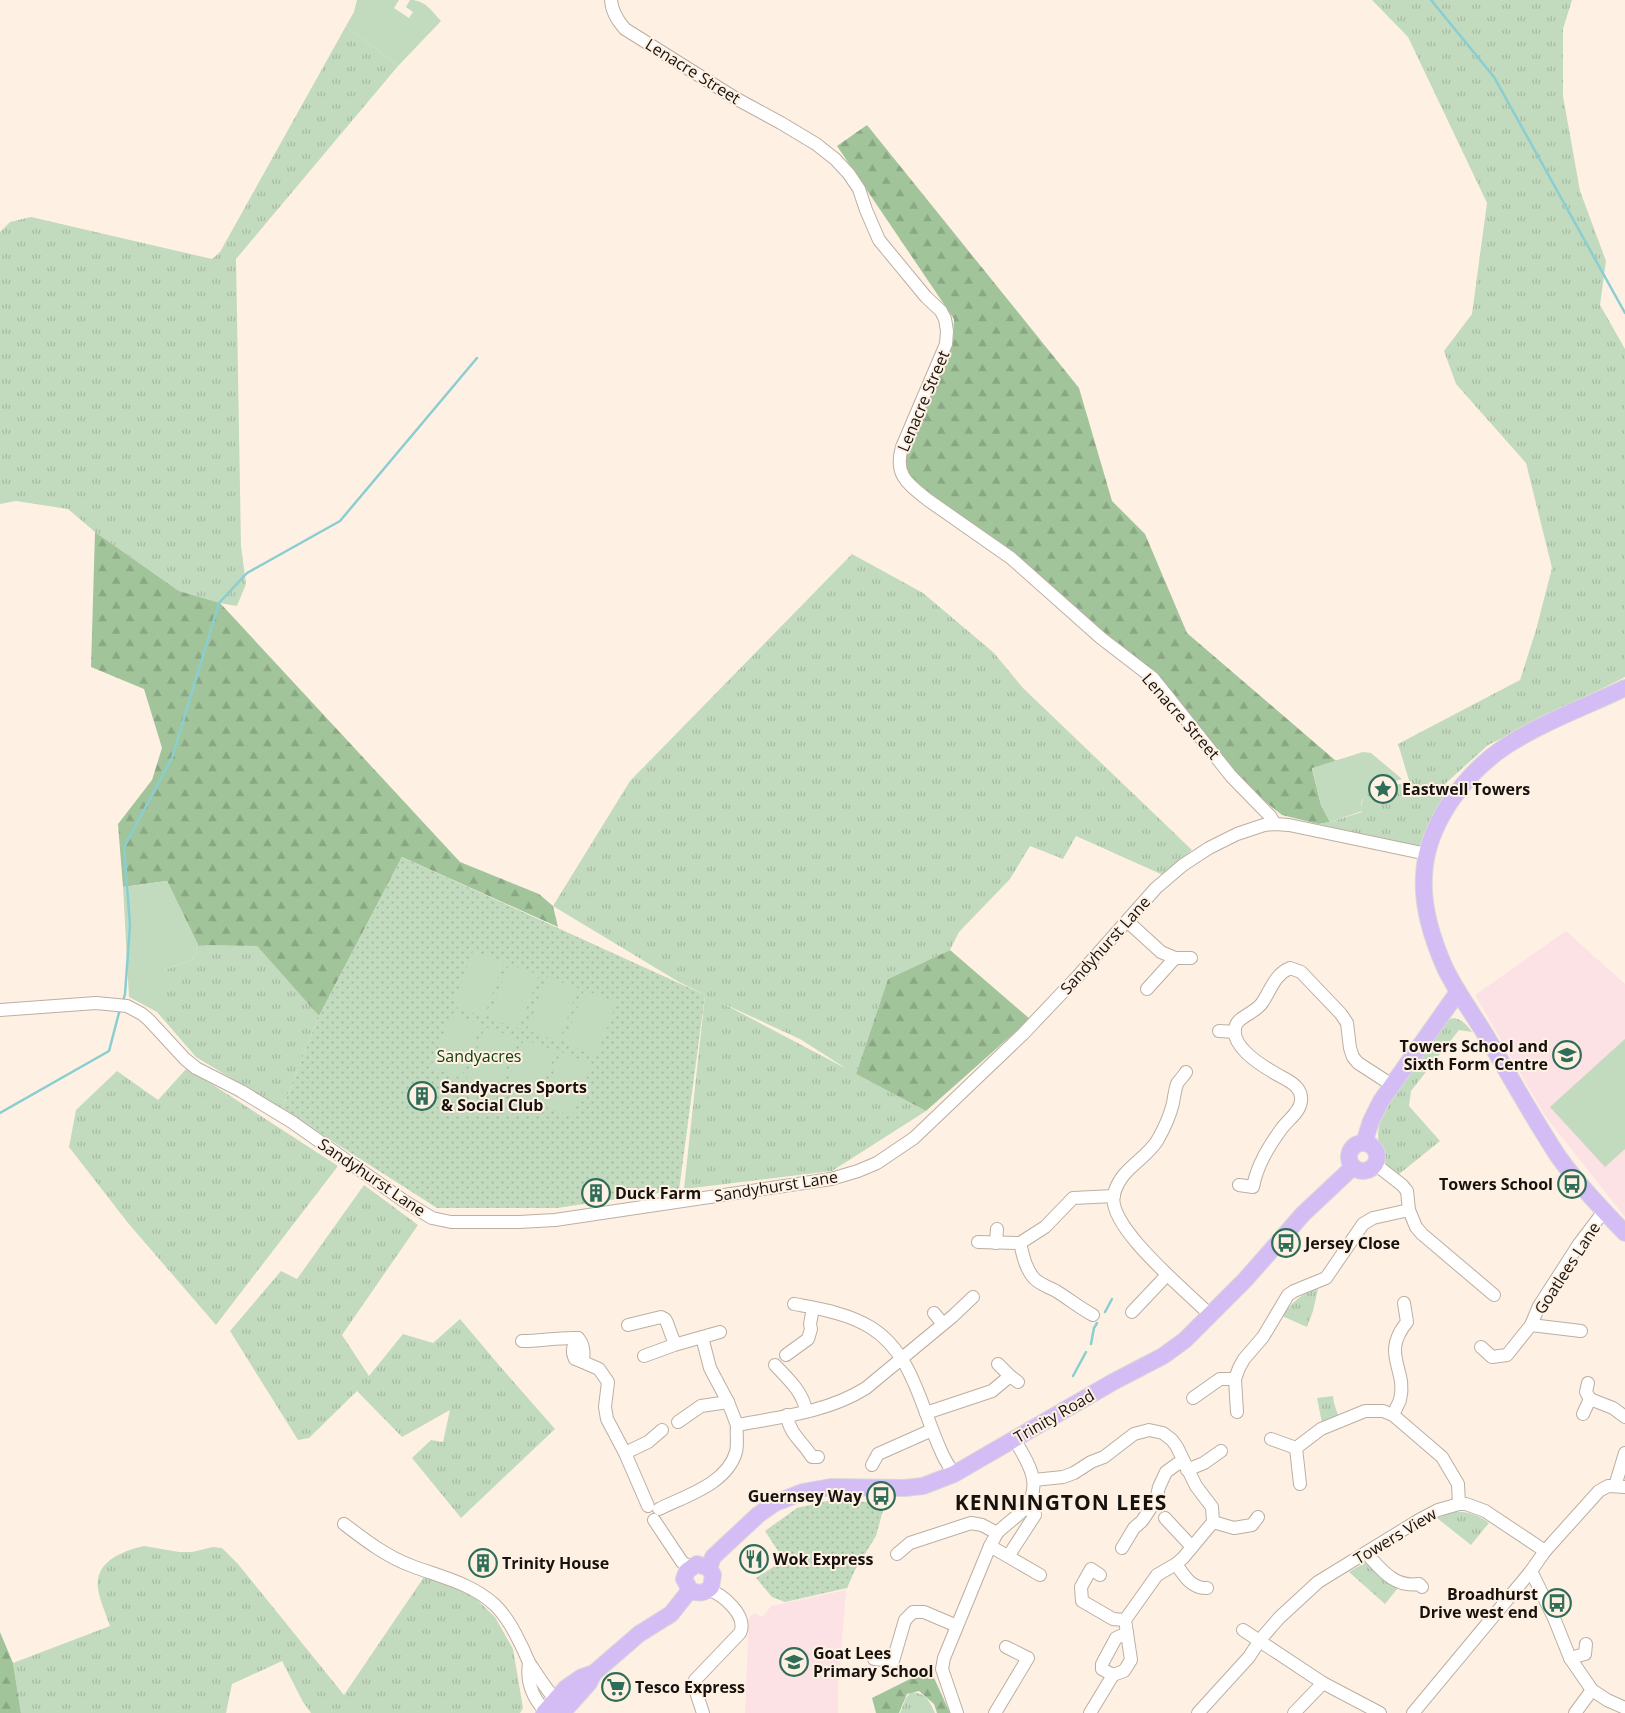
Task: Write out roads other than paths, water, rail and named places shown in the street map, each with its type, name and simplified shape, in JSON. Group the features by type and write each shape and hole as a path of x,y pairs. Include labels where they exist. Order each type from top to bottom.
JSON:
{"main road":[{"path":"1625,688 1542,726 1505,747 1467,780 1452,800 1432,838 1427,854 1424,877 1426,905 1434,938 1458,992 1559,1157 1625,1233"},
{"path":"1364,1143 1371,1121 1392,1085 1458,992"},
{"path":"1364,1143 1373,1147 1377,1155 1375,1164 1365,1171 1357,1170 1349,1160 1350,1151 1356,1145 1364,1143"},
{"name":"Trinity Road","path":"709,1568 713,1557 758,1516 776,1503 803,1492 831,1487 905,1488 923,1486 954,1474 1113,1382 1163,1356 1211,1316 1303,1214 1353,1167"},
{"path":"697,1564 706,1565 714,1575 711,1588 699,1593 690,1590 684,1579 690,1567 697,1564"},
{"path":"553,1710 566,1688 582,1676 594,1673 639,1634 671,1614 690,1590"}],"street":[{"name":"Lenacre Street","path":"611,0 612,11 625,29 735,98 816,144 835,159 849,174 859,189 866,210 880,240 945,319 946,344 898,460 903,476 914,490 1010,558 1101,638 1153,678 1231,776 1270,816 1275,824"},
{"name":"Sandyhurst Lane","path":"0,1010 96,1003 122,1005 142,1014 196,1068 242,1091 292,1122 404,1201 432,1218 457,1222 535,1222 831,1179 877,1163 914,1138 1023,1034 1164,881 1194,857 1237,834 1253,828 1275,824 1310,828 1427,854"},
{"path":"1127,921 1161,952 1175,958 1191,958"},
{"path":"1147,990 1175,958"},
{"path":"1239,1185 1253,1186 1259,1166 1271,1144 1299,1108 1301,1100 1298,1089 1294,1084 1275,1074 1243,1050 1237,1043 1235,1027 1238,1022 1261,1004 1278,975 1290,968 1301,972 1341,1014 1347,1023 1353,1057 1363,1067 1392,1085"},
{"path":"1219,1031 1235,1032"},
{"path":"1186,1072 1171,1083 1167,1123 1156,1142 1125,1174 1114,1196 1114,1205 1118,1218 1158,1266 1211,1316"},
{"path":"1375,1164 1404,1186 1407,1191 1409,1210 1422,1234 1484,1277 1494,1295"},
{"path":"978,1242 1020,1244 1045,1227 1071,1192 1114,1196"},
{"path":"1238,1412 1235,1379 1244,1359 1263,1337 1288,1295 1326,1278 1363,1224 1373,1218 1409,1210"},
{"name":"Goatlees Lane","path":"1481,1347 1492,1357 1507,1355 1531,1325 1539,1306 1578,1244 1604,1211"},
{"path":"996,1243 998,1229"},
{"path":"1020,1244 1025,1263 1032,1277 1093,1315"},
{"path":"1132,1312 1167,1275"},
{"path":"737,1425 837,1404 855,1395 901,1359 973,1297"},
{"path":"1393,1415 1400,1400 1399,1371 1395,1358 1395,1348 1401,1330 1412,1323 1404,1303"},
{"path":"794,1304 847,1316 870,1327 884,1338 901,1359 914,1382 941,1452 954,1474"},
{"path":"786,1355 808,1338 813,1308"},
{"path":"934,1313 943,1324"},
{"path":"628,1325 661,1317 667,1318 672,1339 676,1344"},
{"name":"Goatlees Lane","path":"1531,1325 1581,1331"},
{"path":"644,1356 676,1344 720,1332"},
{"path":"522,1341 559,1337 578,1338 582,1343 584,1351 583,1362 599,1369 608,1382 605,1407 607,1419 654,1512 682,1562 690,1567"},
{"path":"654,1512 715,1481 726,1471 736,1451 737,1425 728,1402 710,1368 702,1337"},
{"path":"926,1412 992,1391 1014,1379 998,1364"},
{"path":"776,1365 805,1401 806,1411"},
{"path":"1193,1398 1220,1379 1235,1379"},
{"path":"1588,1382 1586,1392 1590,1400 1614,1408 1625,1417"},
{"path":"1583,1414 1590,1400"},
{"path":"678,1422 701,1406 728,1402"},
{"path":"1296,1448 1321,1430 1364,1411 1384,1411 1393,1415 1442,1456 1458,1484 1458,1504"},
{"path":"787,1415 790,1428 798,1440 812,1457 818,1457"},
{"path":"625,1453 648,1442 662,1430"},
{"path":"872,1465 878,1454 932,1430"},
{"path":"1034,1480 1074,1474 1091,1462 1104,1457 1134,1434 1149,1430 1163,1434 1172,1440 1179,1450 1196,1486 1212,1507 1213,1522 1176,1564 1157,1575 1124,1620 1132,1660 1124,1671 1113,1675 1090,1713"},
{"path":"957,1713 942,1664 990,1546 997,1533 1026,1507 1033,1492 1034,1480 1029,1465 1014,1439"},
{"path":"1271,1439 1296,1448"},
{"path":"1296,1448 1300,1484"},
{"path":"1122,1548 1134,1528 1142,1521 1156,1500 1153,1485 1166,1472 1177,1464 1185,1466 1204,1463 1221,1451"},
{"path":"1413,1713 1531,1571 1545,1551 1599,1491 1608,1486 1620,1487 1625,1453"},
{"name":"Towers View","path":"1198,1713 1249,1657 1260,1640 1279,1618 1308,1590 1318,1582 1430,1514 1458,1504 1466,1504 1485,1511 1545,1551"},
{"path":"1009,1555 1035,1515 1026,1507"},
{"path":"1165,1518 1192,1547"},
{"path":"1213,1522 1234,1528 1257,1525"},
{"path":"897,1554 910,1543 970,1523 982,1525 997,1533"},
{"path":"344,1524 366,1541 407,1564 452,1579 479,1592 495,1605 520,1642 529,1663 528,1672 531,1691 536,1702 553,1710"},
{"path":"990,1546 1009,1555 1040,1575"},
{"path":"1366,1553 1393,1580 1404,1584 1419,1584 1422,1587"},
{"path":"1176,1564 1189,1582 1200,1588 1207,1588"},
{"path":"1100,1575 1090,1569 1081,1587 1082,1601 1113,1619 1124,1620"},
{"path":"1531,1571 1554,1618 1570,1658 1592,1690 1607,1700 1625,1708"},
{"path":"703,1713 694,1686 695,1680 740,1633 743,1625 739,1614 717,1592 708,1590"},
{"path":"874,1659 893,1661 905,1620 913,1612 924,1612 957,1626"},
{"path":"1243,1630 1323,1683 1380,1713"},
{"path":"1113,1675 1102,1669 1102,1664 1116,1638 1127,1633"},
{"path":"995,1713 1028,1658 1006,1647"},
{"path":"1570,1658 1585,1654"},
{"path":"1294,1713 1323,1683"},
{"path":"1576,1713 1592,1690"}],"waterway":[{"path":"1431,0 1494,77 1625,313"},
{"path":"123,1001 130,925 124,847 172,758 219,603 247,573 340,521 477,358"},
{"path":"0,1113 109,1051 120,1009"},
{"path":"1105,1312 1112,1299"},
{"path":"1091,1344 1094,1328 1097,1323"},
{"path":"1073,1376 1086,1352"}],"place":[{"name":"Eastwell Towers","path":"1383,789"},
{"name":"Towers School and Sixth Form Centre","path":"1567,1055"},
{"name":"Sandyacres Sports & Social Club","path":"422,1096"},
{"name":"Towers School","path":"1572,1184"},
{"name":"Duck Farm","path":"596,1193"},
{"name":"Jersey Close","path":"1286,1243"},
{"name":"Guernsey Way","path":"881,1496"},
{"name":"Wok Express","path":"754,1559"},
{"name":"Trinity House","path":"483,1563"},
{"name":"Broadhurst Drive west end","path":"1557,1603"},
{"name":"Goat Lees Primary School","path":"794,1662"},
{"name":"Tesco Express","path":"616,1687"}],"district":[{"name":"KENNINGTON LEES","path":"1061,1502"}],"park label":[{"name":"Sandyacres","path":"479,1056"}]}
